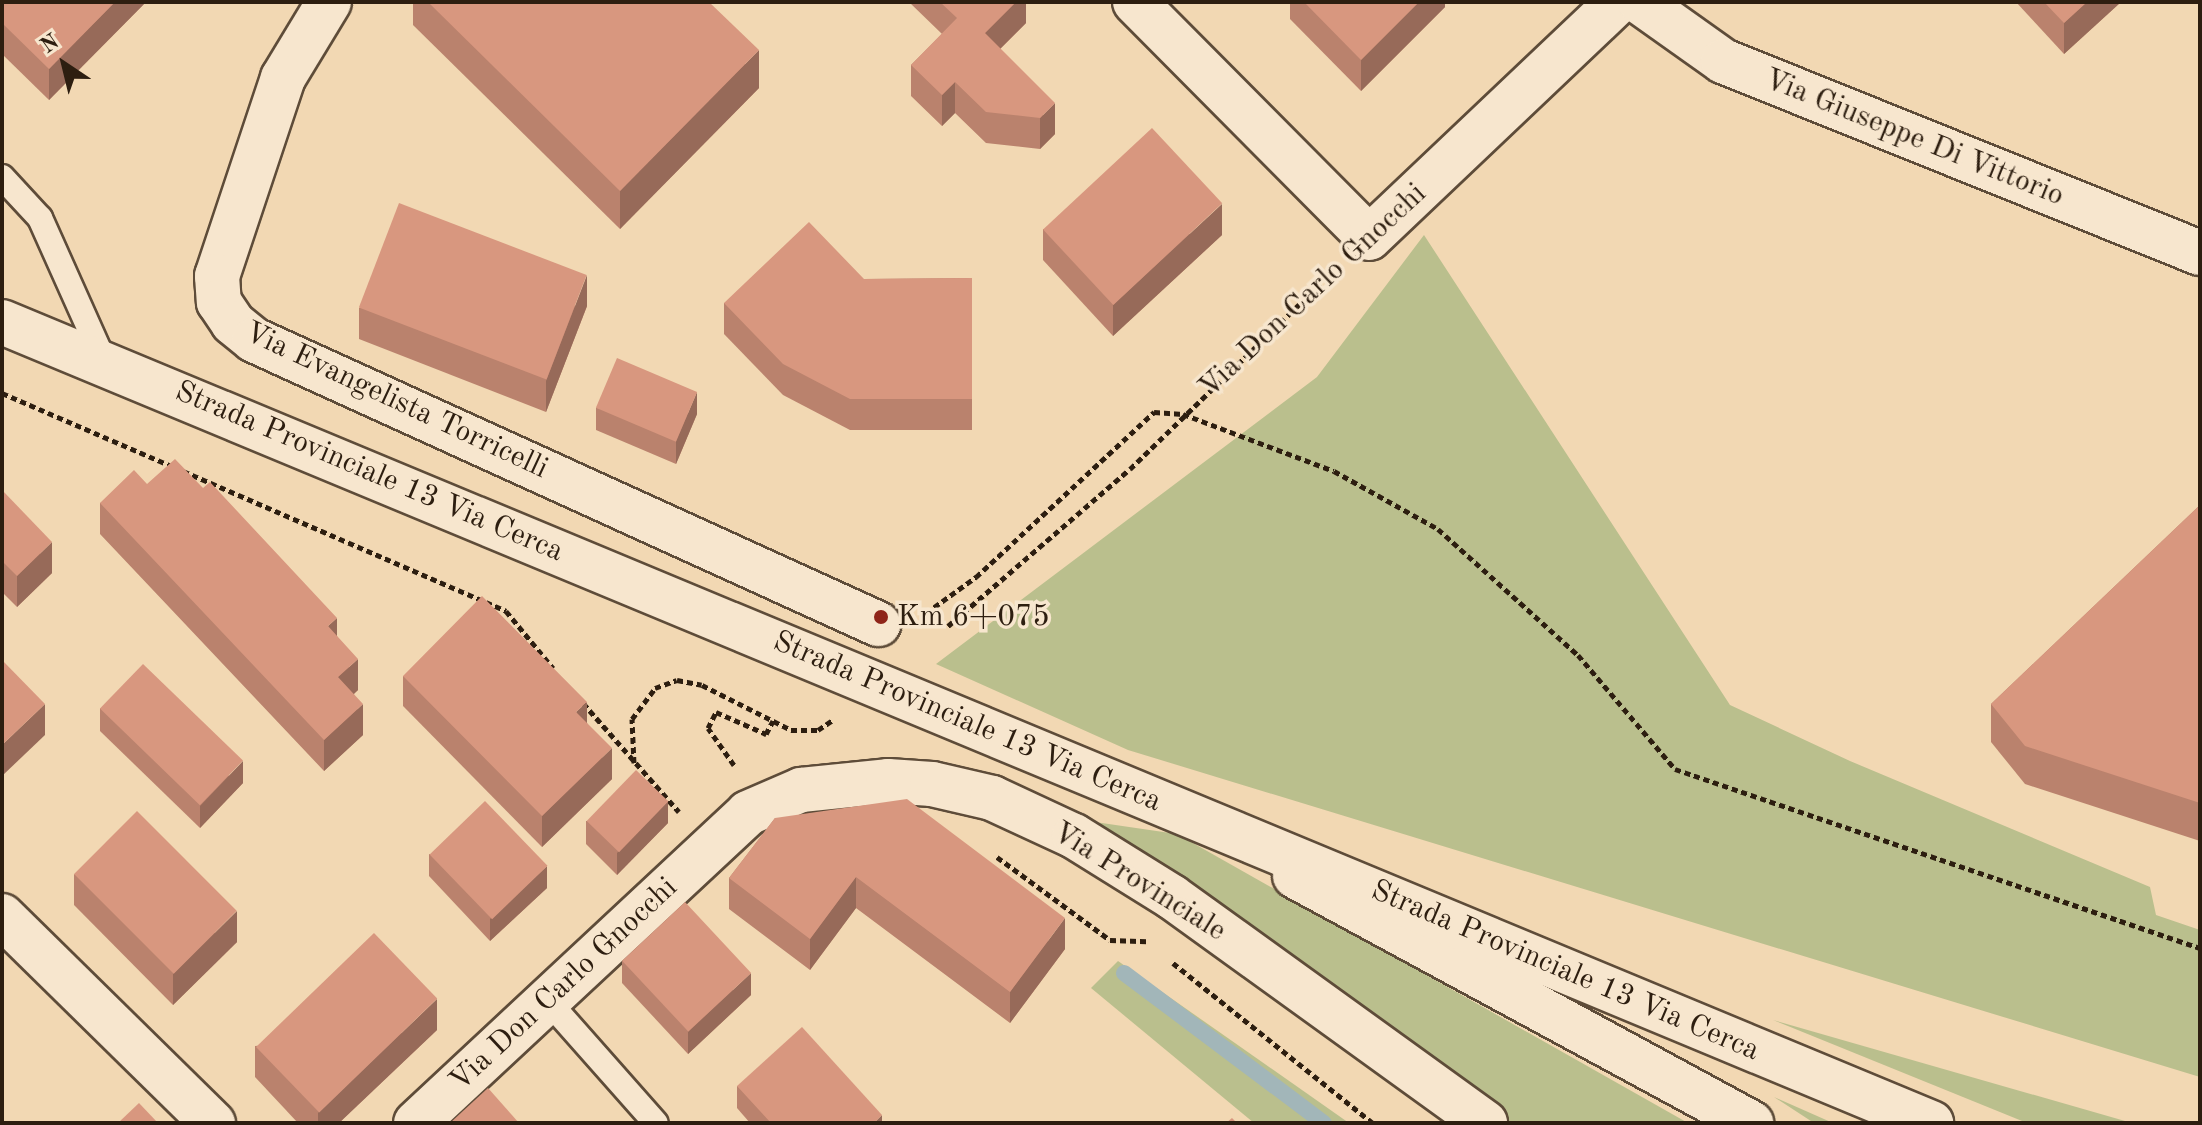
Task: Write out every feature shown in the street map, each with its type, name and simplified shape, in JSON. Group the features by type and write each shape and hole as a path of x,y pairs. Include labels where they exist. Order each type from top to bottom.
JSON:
{"street":[{"name":"Via Evangelista Torricelli","path":"329,2 283,78 217,276 219,302 233,323 254,340 878,624"},
{"path":"1135,2 1369,238"},
{"name":"Via Don Carlo Gnocchi","path":"1369,238 1618,2"},
{"name":"Via Giuseppe Di Vittorio","path":"1640,2 1723,61 2200,253"},
{"name":"Strada Provinciale 13 Via Cerca","path":"2,322 104,361 1931,1123"},
{"name":"Via Provinciale","path":"711,846 763,805 801,790 858,781 932,784 1004,802 1125,865 1485,1123"},
{"path":"1163,805 1751,1123"},
{"name":"Via Don Carlo Gnocchi","path":"416,1123 711,846"},
{"path":"2,916 213,1123"}],"lane":[{"path":"2,177 40,218 104,361"},
{"path":"547,1000 656,1123"}],"path":[{"name":"Via Don Carlo Gnocchi","path":"878,624 895,628 917,619 976,577 1154,412 1183,414 1369,238"},
{"path":"2,393 506,611 555,670"},
{"path":"948,626 1130,469 1183,414 1334,471 1438,529 1578,655 1675,769 2200,948"},
{"path":"575,693 634,764 629,740 632,719 655,688 677,680 702,685 773,721 803,731 818,730 837,717"},
{"path":"763,805 708,728 716,712 766,734 773,721"},
{"path":"990,852 1110,940 1146,939 1158,950"},
{"path":"1170,960 1373,1123"}],"green space":[{"path":"1424,235 1730,705 1850,761 2150,887 2156,915 2200,930 2200,1077 1128,750 936,664 1317,377"},
{"path":"1095,822 1177,834 1688,1123 1501,1123"},
{"path":"1118,961 1349,1123 1254,1123 1091,988"},
{"path":"1773,1020 2132,1123 2027,1123"},
{"path":"1774,1097 1833,1123 1814,1123"}],"building":[{"path":"2,2 115,2 49,69 2,23"},
{"path":"428,2 709,2 759,50 620,191"},
{"path":"940,2 1016,2 985,33 1055,103 1040,118 986,112 955,82 942,95 911,65 957,18"},
{"path":"1304,2 1419,2 1361,60"},
{"path":"2044,2 2087,2 2064,23"},
{"path":"1152,128 1222,203 1113,305 1043,230"},
{"path":"399,203 587,275 547,380 359,308"},
{"path":"809,222 864,279 972,278 972,399 850,399 783,364 724,303"},
{"path":"617,358 697,392 676,442 596,408"},
{"path":"175,459 203,488 210,482 337,618 328,626 358,659 338,677 363,704 324,740 100,503 134,470 147,484"},
{"path":"2,490 52,542 17,576 2,561"},
{"path":"2200,505 2200,803 2025,746 1991,704"},
{"path":"482,596 587,702 576,712 612,748 542,816 403,676"},
{"path":"2,660 45,704 2,745"},
{"path":"143,664 243,761 200,805 100,709"},
{"path":"636,770 668,801 619,852 587,821"},
{"path":"907,799 1065,918 1010,992 856,877 810,939 729,878 775,818"},
{"path":"485,801 548,866 492,919 430,854"},
{"path":"137,811 237,911 174,974 74,874"},
{"path":"685,902 751,973 688,1032 622,961"},
{"path":"374,933 437,998 319,1112 256,1047"},
{"path":"802,1027 882,1115 874,1123 771,1123 737,1086"},
{"path":"488,1088 519,1123 450,1123"},
{"path":"139,1103 158,1123 118,1123"}],"waterway":[{"path":"1124,973 1324,1123"}],"place":[{"name":"Km 6+075","path":"881,617"}]}
